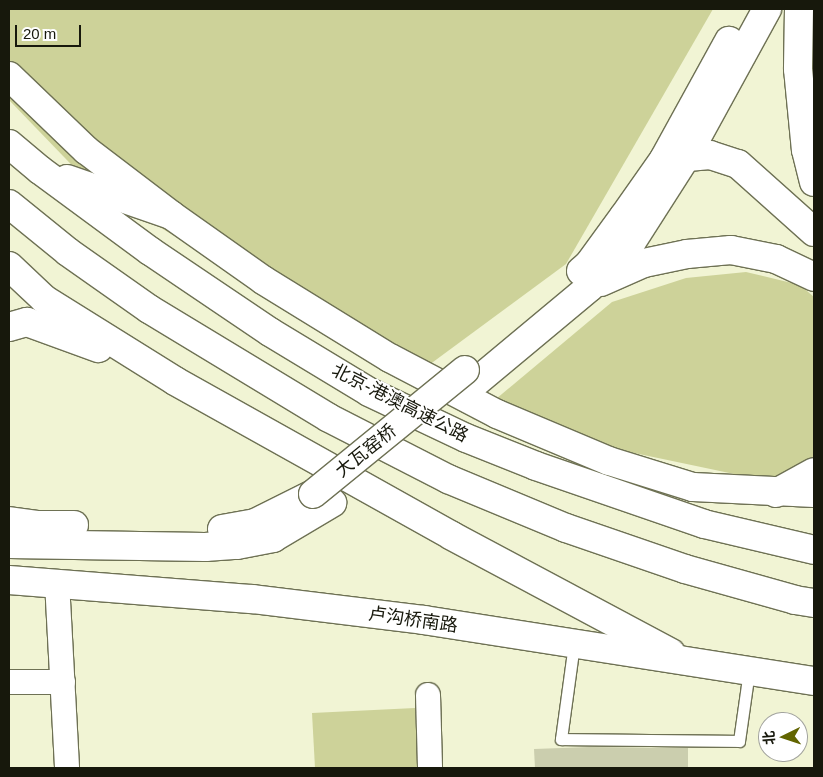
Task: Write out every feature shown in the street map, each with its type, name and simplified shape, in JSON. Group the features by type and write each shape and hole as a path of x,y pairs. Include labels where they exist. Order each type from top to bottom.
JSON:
{"main road":[{"path":"470,376 590,287 631,243 675,158 746,9"},
{"path":"470,376 589,264 675,158 768,9"},
{"path":"799,9 798,69 806,150 814,182"},
{"path":"9,76 86,150 171,215 263,280 390,358 498,414 609,461 651,476 693,487 776,493 814,493"},
{"name":"北京-港澳高速公路","path":"9,144 40,170 150,251 254,321 369,392 466,438 536,466 704,524 814,550"},
{"path":"675,158 710,155 738,164 814,232"},
{"path":"40,170 171,215"},
{"path":"9,204 68,252 149,309 329,418 448,479 566,528 685,569 795,600 814,603"},
{"path":"590,287 644,263 686,254 731,250 776,259 814,276"},
{"path":"9,266 44,299 176,381 444,532 691,663"},
{"path":"9,327 27,322 64,334 176,381"},
{"name":"大瓦窑桥","path":"10,527 205,547 237,545 272,538 470,376"},
{"path":"776,493 814,472"},
{"name":"卢沟桥南路","path":"9,580 57,582 254,599 424,620 814,681"}],"street":[{"path":"57,582 68,768"},
{"path":"12,685 63,682"},
{"path":"428,695 430,768"}],"lane":[{"path":"574,644 561,739 739,740 749,672"}],"green space":[{"path":"9,9 713,9 566,264 410,379 92,186 9,100"},
{"path":"746,272 800,285 814,297 814,464 772,482 472,419 612,302 686,278"},
{"path":"415,708 418,768 315,768 312,713"}],"building":[{"path":"589,747 688,748 688,768 535,768 534,749"}]}
